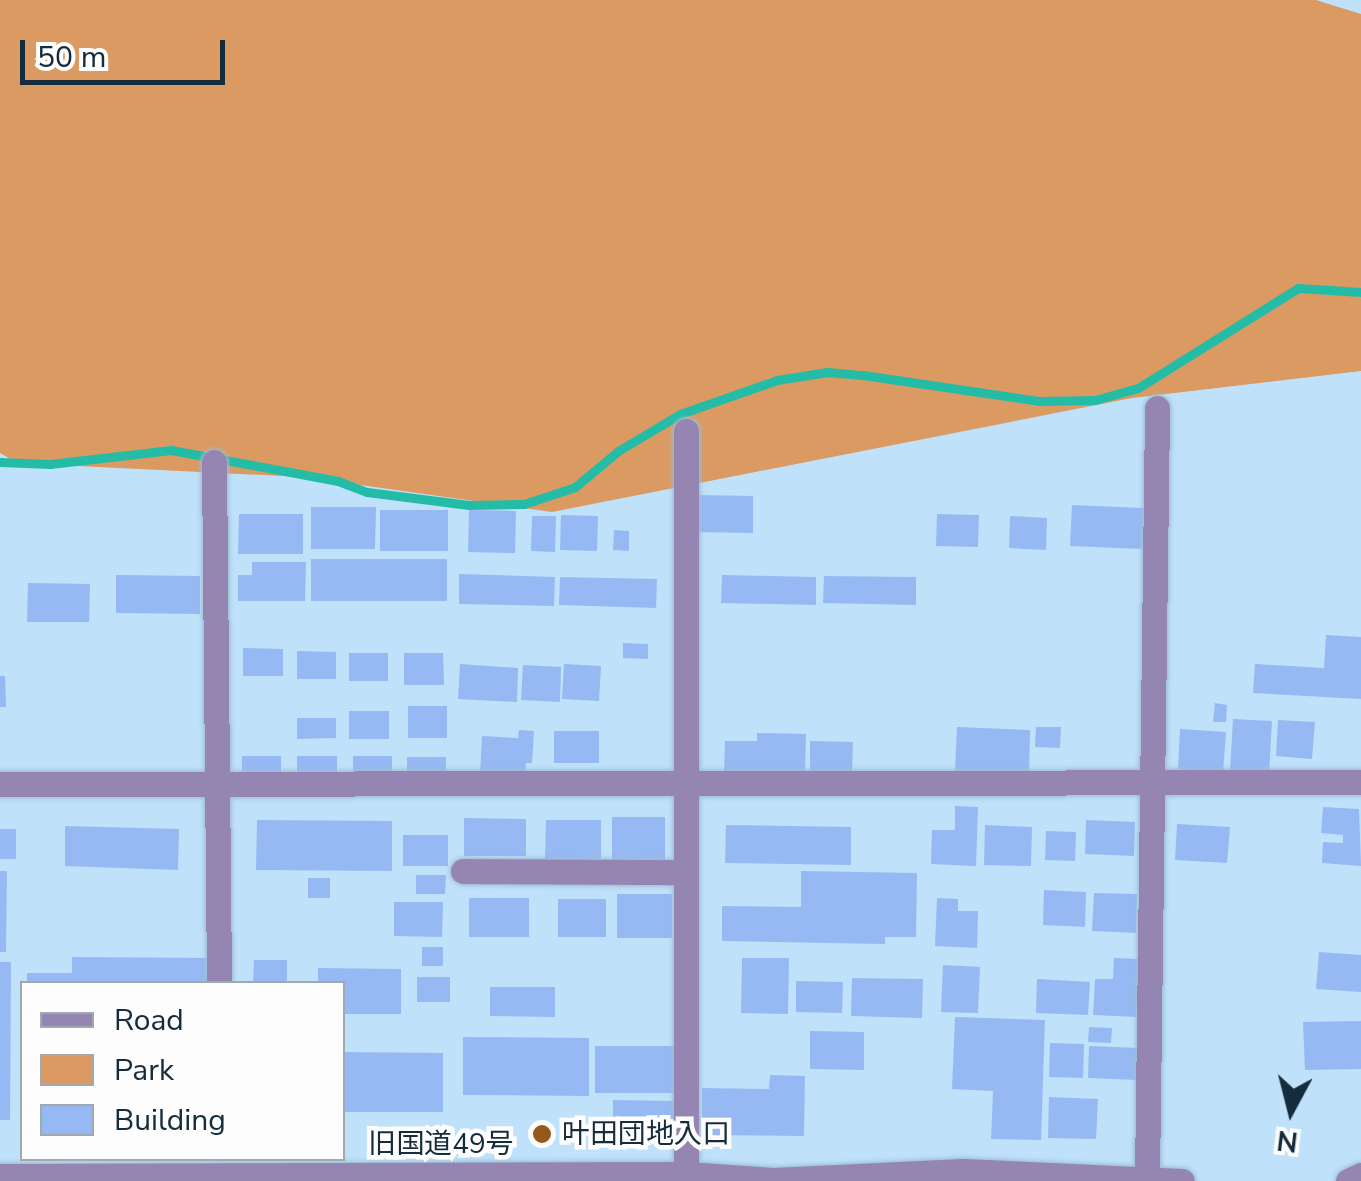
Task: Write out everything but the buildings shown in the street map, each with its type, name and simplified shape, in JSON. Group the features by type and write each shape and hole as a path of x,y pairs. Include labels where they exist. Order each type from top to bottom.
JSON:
{"street":[{"path":"1147,1177 1157,408"},
{"path":"686,431 686,1174"},
{"path":"214,462 219,981"},
{"path":"0,784 1361,782"},
{"path":"463,871 684,872"},
{"name":"旧国道49号","path":"0,1176 220,1167 686,1174 773,1180 962,1176 1147,1177 1182,1181"},
{"path":"1348,1181 1361,1176"}],"green space":[{"path":"0,0 1316,0 1361,14 1361,371 1132,398 552,512 303,477 17,463 0,453"}],"waterway":[{"path":"0,462 50,464 171,450 338,481 367,492 469,505 524,504 575,487 618,451 680,414 777,380 827,372 1040,401 1095,400 1138,388 1298,288 1361,292"}],"place":[{"name":"叶田団地入口","path":"542,1134"}]}
